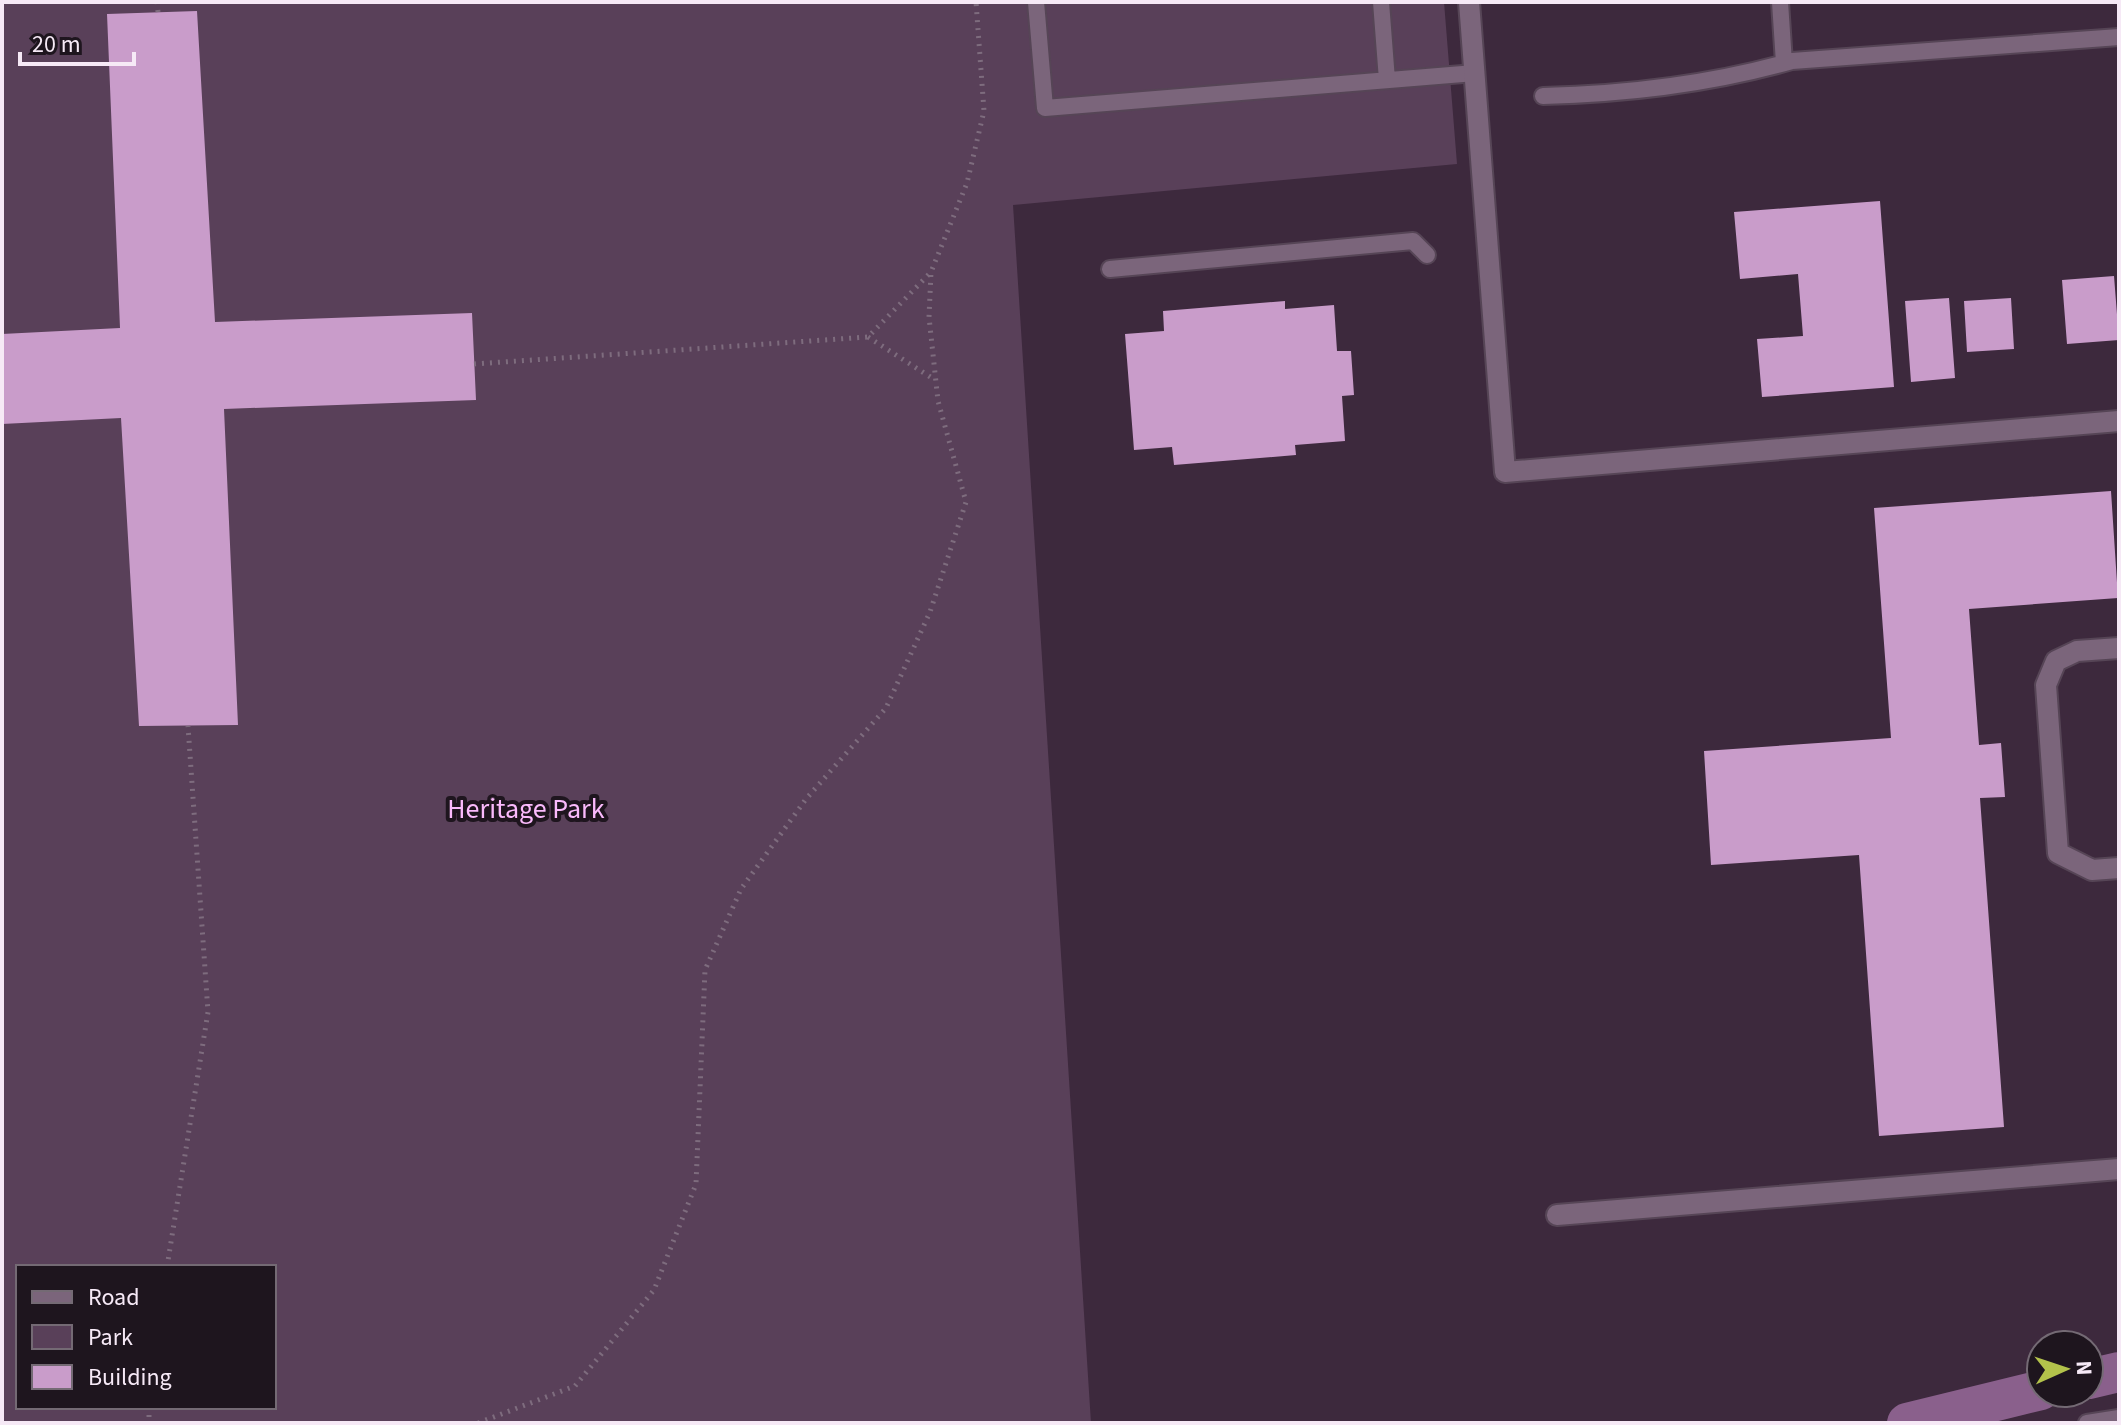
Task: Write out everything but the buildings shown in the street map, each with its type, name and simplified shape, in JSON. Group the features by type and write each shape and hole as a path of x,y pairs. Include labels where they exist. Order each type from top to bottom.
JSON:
{"street":[{"path":"1469,2 1505,472 2119,421"},
{"path":"2119,648 2077,651 2056,661 2046,685 2058,853 2092,870 2119,868"},
{"path":"1557,1215 1772,1200 2119,1169"}],"lane":[{"path":"1036,2 1045,108 1475,73"},
{"path":"1381,2 1387,80"},
{"path":"1780,2 1784,63"},
{"path":"1543,96 1609,94 1742,75 1784,63 2119,37"},
{"path":"1110,269 1413,241 1427,255"},
{"path":"2087,1423 2119,1418"}],"path":[{"path":"157,2 158,12"},
{"path":"478,1423 575,1386 654,1290 696,1184 705,970 741,889 806,799 886,708 930,612 966,502 935,380 929,317 931,272 967,183 984,111 976,2"},
{"path":"868,337 931,272"},
{"path":"474,364 868,337 935,380"},
{"path":"167,1265 208,1012 188,726"}],"green space":[{"name":"Heritage Park","path":"2,2 1444,2 1457,164 1013,205 1091,1423 2,1423"}],"waterway":[{"path":"2105,1375 2119,1372"},
{"path":"1907,1423 2025,1394"}]}
